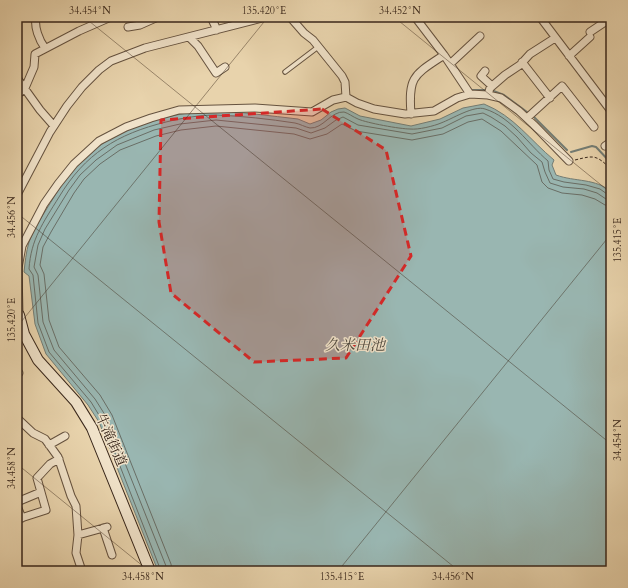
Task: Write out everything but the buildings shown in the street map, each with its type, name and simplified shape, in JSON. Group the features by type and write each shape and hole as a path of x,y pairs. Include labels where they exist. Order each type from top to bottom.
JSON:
{"street":[{"path":"36,17 35,25 45,48"},
{"path":"17,94 26,88 34,67 35,54 79,31 111,17"},
{"path":"128,27 158,17"},
{"path":"211,17 217,30"},
{"path":"17,195 54,126 82,87 99,70 111,61 144,48 266,17"},
{"path":"290,17 304,34 313,40 342,76 345,82 346,97"},
{"path":"415,17 444,55 470,94"},
{"path":"540,17 611,111"},
{"path":"569,56 590,35 611,18"},
{"path":"450,64 480,36"},
{"path":"189,37 198,46 216,73 225,67"},
{"path":"488,95 492,86 530,54 555,38"},
{"path":"411,114 410,88 416,75 444,55"},
{"path":"522,62 550,98"},
{"path":"485,71 481,76 492,86"},
{"path":"17,78 26,88 40,110 54,126"},
{"path":"527,118 562,86 594,128"},
{"path":"18,313 18,268 22,246 44,204 54,189 74,164 99,141 126,127 179,110 255,108 312,112 333,100 346,97 374,109 392,113 411,114 434,111 457,98 470,94 488,95 501,98 527,118 569,161"},
{"name":"牛滝街道","path":"18,313 24,334 38,360 76,402 92,428 150,571"},
{"path":"17,371 19,373 17,375"},
{"path":"17,418 33,433 45,439 59,459 71,496 76,506 78,534 76,553 82,571"},
{"path":"49,444 65,436"},
{"path":"17,506 20,519 46,510 37,478 50,464 59,459"},
{"path":"17,502 40,492"},
{"path":"78,534 105,528 112,555"}],"lane":[{"path":"285,72 318,47"}],"path":[{"path":"569,161 594,156 600,158 611,169"}],"highlighted area":[{"path":"322,109 386,150 411,256 346,358 254,362 171,293 159,222 161,120"}],"water":[{"name":"久米田池","path":"484,104 495,109 513,122 554,160 552,165 556,175 599,184 611,192 611,571 158,571 99,422 88,405 46,354 35,324 29,276 24,272 27,250 31,236 37,225 70,173 91,152 118,135 150,122 183,114 216,111 236,112 298,119 310,124 321,120 331,112 345,108 360,116 411,126 440,119 463,108"}],"waterway":[{"path":"471,90 487,90"},
{"path":"491,90 504,95 527,112"},
{"path":"534,117 567,150"},
{"path":"571,152 592,146 596,147 611,163"}]}
